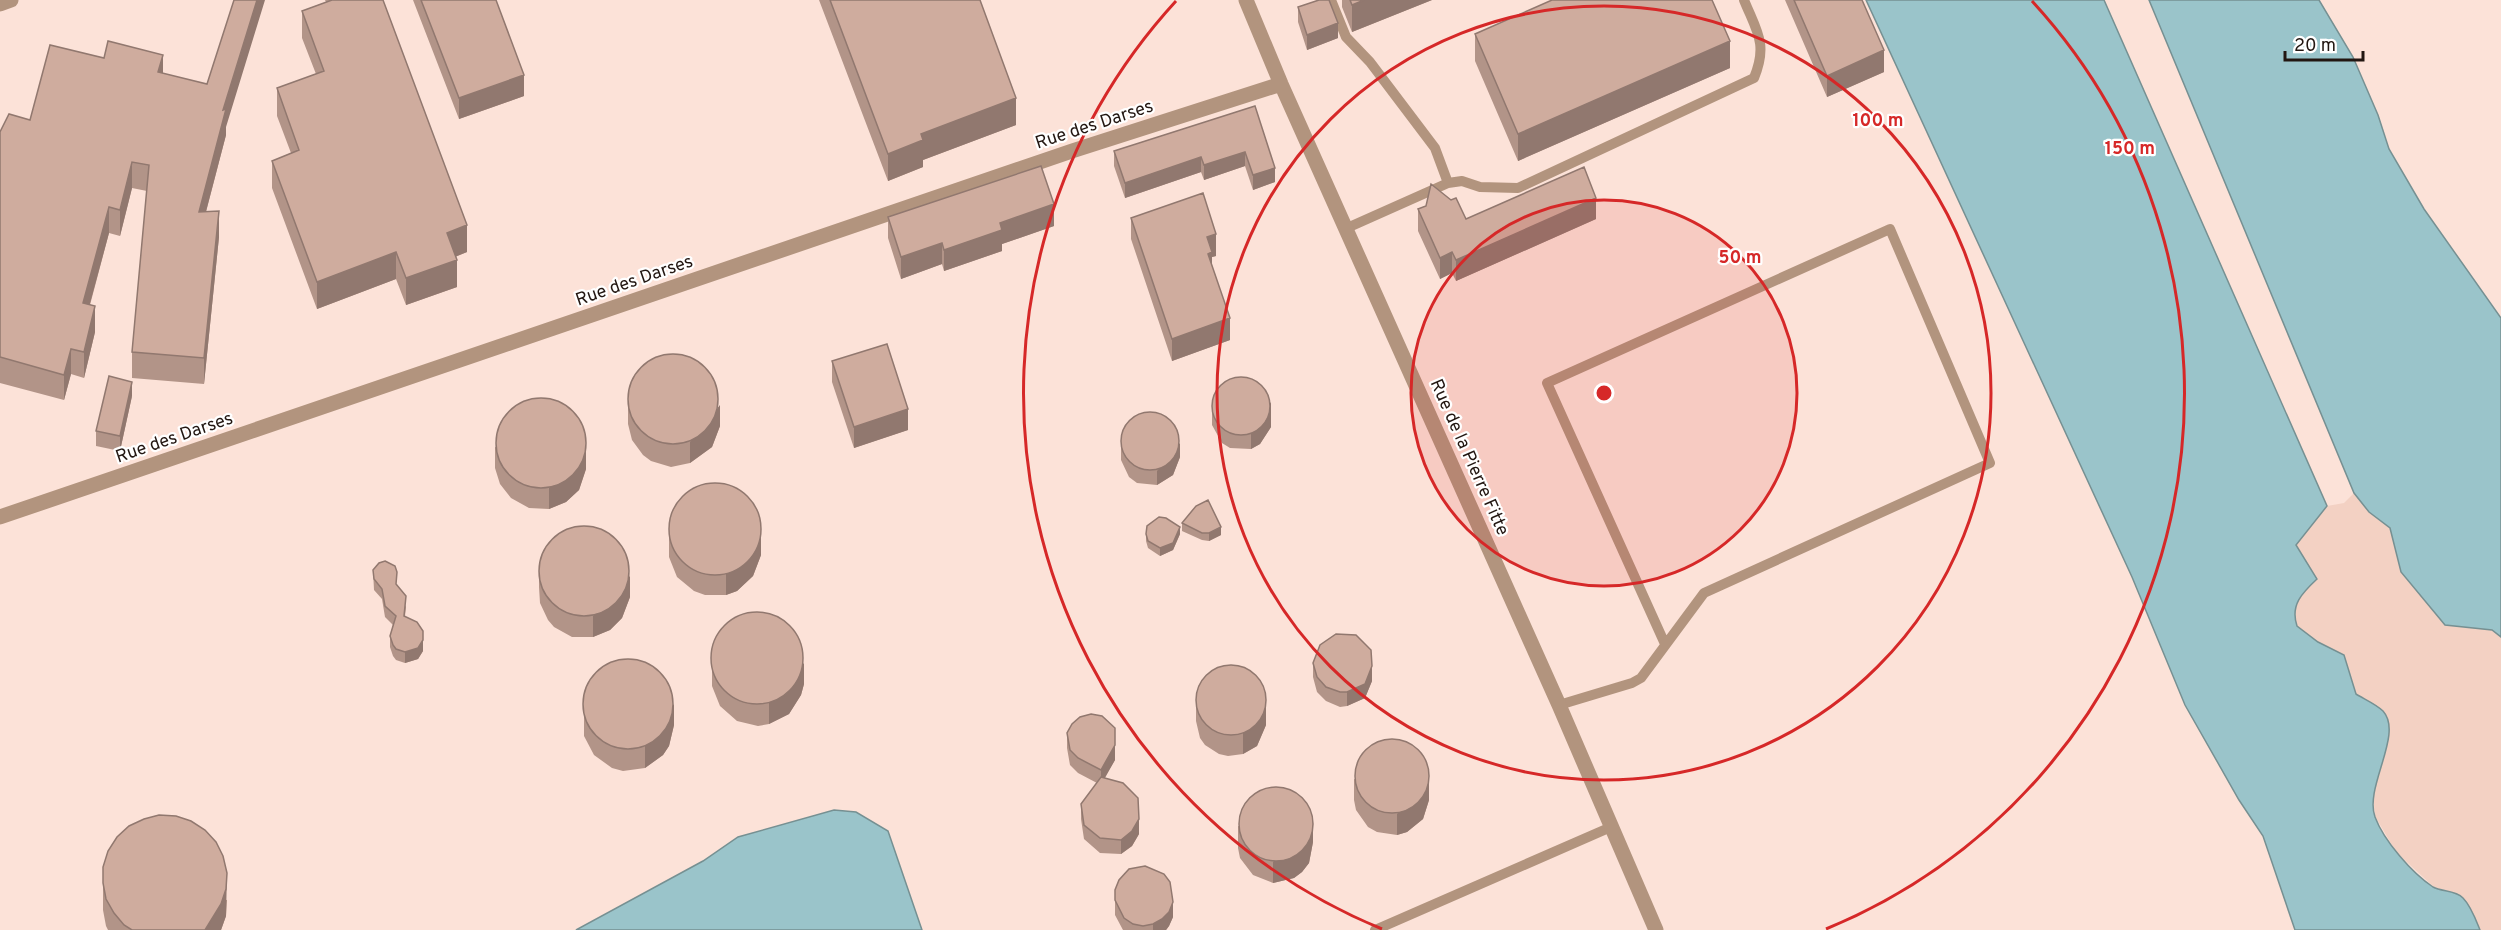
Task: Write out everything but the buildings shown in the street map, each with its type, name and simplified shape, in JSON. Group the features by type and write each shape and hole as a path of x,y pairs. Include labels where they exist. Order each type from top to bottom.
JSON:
{"street":[{"path":"0,4 11,0"},
{"name":"Rue de la Pierre Fitte","path":"1246,0 1281,84 1559,705 1656,930"},
{"name":"Rue des Darses","path":"0,517 1049,158 1281,84"}],"lane":[{"path":"1331,0 1346,37 1370,62 1435,148 1448,183"},
{"path":"1347,228 1448,183 1462,182 1480,187 1518,188 1754,78 1761,60 1761,41 1744,0"},
{"path":"1559,705 1632,683 1650,669 1665,644 1704,593 1990,463 1890,229 1547,383 1665,644"},
{"path":"1375,930 1611,827"}],"shaded area":[{"path":"0,0 2501,0 2501,930 0,930"},
{"path":"2354,493 2369,512 2390,528 2401,572 2445,625 2492,630 2501,637 2501,930 2480,930 2473,913 2448,891 2435,888 2396,852 2375,816 2373,795 2386,750 2384,712 2356,694 2344,655 2318,642 2297,626 2296,606 2302,594 2317,579 2295,545 2327,506 2344,503"}],"water":[{"path":"1866,0 2104,0 2327,506 2296,545 2317,579 2302,594 2296,606 2297,626 2318,642 2344,655 2356,694 2380,708 2388,721 2387,747 2373,805 2375,817 2385,836 2416,874 2433,887 2463,898 2471,909 2480,930 2295,930 2263,836 2239,800 2185,705 2132,577"},
{"path":"2149,0 2319,0 2353,57 2378,115 2389,149 2424,209 2501,318 2501,637 2492,630 2445,625 2401,572 2390,528 2369,512 2354,493"},
{"path":"834,810 856,812 888,831 922,930 576,930 703,861 738,837"}]}
